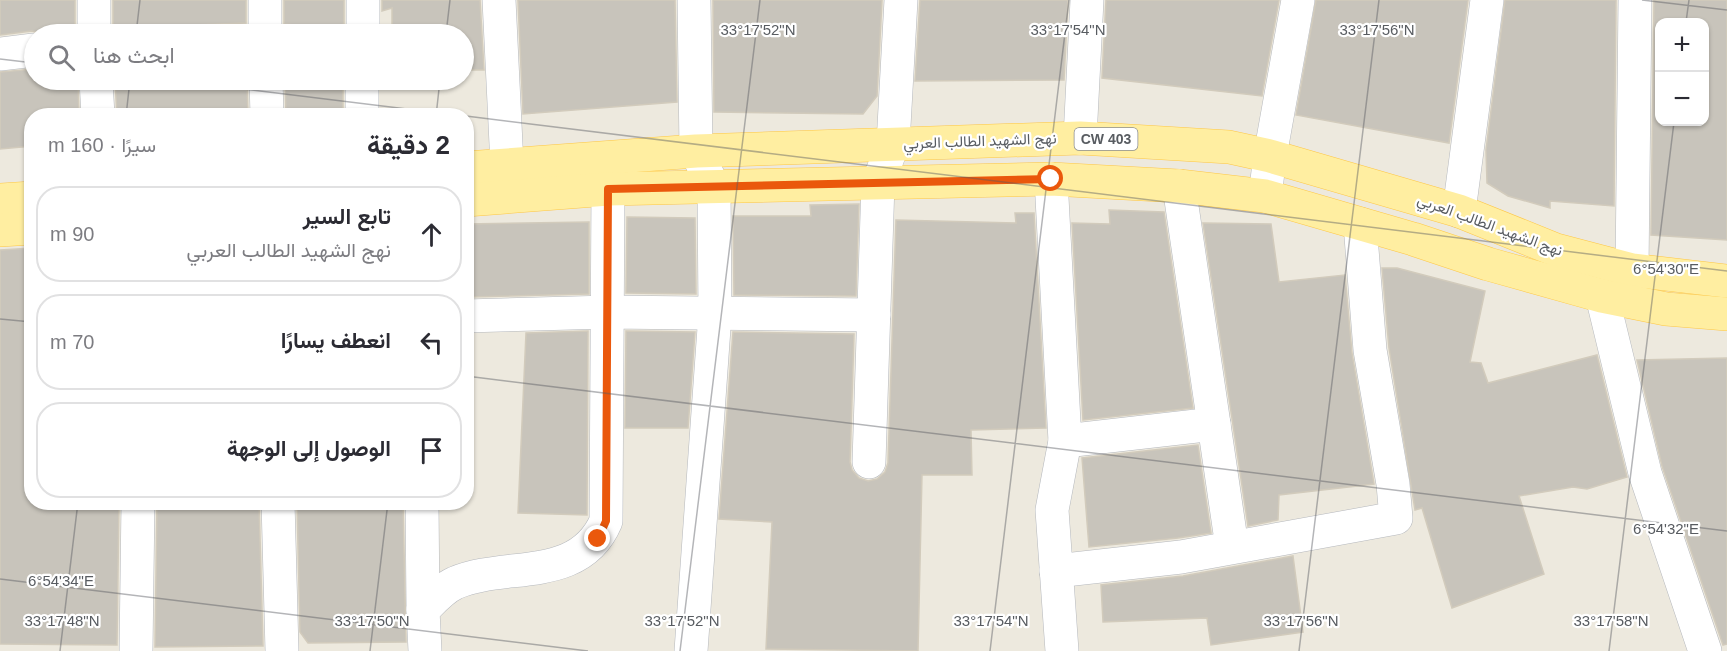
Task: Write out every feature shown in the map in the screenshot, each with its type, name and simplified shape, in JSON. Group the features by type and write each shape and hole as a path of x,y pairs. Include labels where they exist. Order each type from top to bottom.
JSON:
{"main road":[{"name":"نهج الشهيد الطالب العربي","path":"474,167 696,151 1080,138 1229,147 1270,156 1459,211 1556,250 1632,270 1727,281"},
{"path":"474,199 608,189 1051,179 1179,186 1265,196 1602,296 1666,309 1727,314"},
{"path":"0,201 24,199"},
{"path":"0,230 24,228"}],"street":[{"path":"93,24 94,0"},
{"path":"265,0 265,24"},
{"path":"363,0 363,24"},
{"path":"499,0 507,165"},
{"path":"691,651 715,314 714,188 696,151 694,0"},
{"path":"869,462 878,183 893,144 901,0"},
{"path":"1080,138 1087,0"},
{"path":"1265,196 1298,0"},
{"path":"1459,211 1488,0"},
{"path":"1632,270 1635,0"},
{"path":"0,54 24,51"},
{"path":"97,90 98,108"},
{"path":"266,90 267,108"},
{"path":"362,90 362,108"},
{"path":"1051,179 1065,441 1052,510 1062,651"},
{"path":"1179,186 1232,547"},
{"path":"423,610 454,583 544,567 585,552 598,539 606,521 608,189"},
{"path":"1056,572 1181,557 1396,518 1393,484 1370,350 1360,224"},
{"path":"1602,296 1645,473 1705,651"},
{"path":"474,316 609,312 874,315"},
{"path":"1065,441 1214,424"},
{"path":"136,651 138,510"},
{"path":"278,510 282,651"},
{"path":"422,510 425,651"}],"building":[{"path":"0,0 75,0 75,24 24,24 24,32 0,35"},
{"path":"113,0 246,0 246,23 113,24"},
{"path":"284,0 344,0 344,24 284,24"},
{"path":"382,0 480,0 484,70 474,70 474,24 392,24 392,8 382,11"},
{"path":"518,0 675,0 677,102 523,114"},
{"path":"713,0 882,0 877,96 863,114 714,112"},
{"path":"920,0 1068,0 1064,80 915,81"},
{"path":"1106,0 1279,0 1262,96 1102,78"},
{"path":"1316,0 1468,0 1449,143 1296,115"},
{"path":"1505,0 1616,0 1614,206 1550,201 1550,208 1508,196 1487,183 1486,150"},
{"path":"1654,0 1727,0 1727,240 1651,235"},
{"path":"24,70 24,90 78,90 79,108 24,108 24,147 0,149 0,72"},
{"path":"116,90 247,90 248,108 117,108"},
{"path":"285,90 343,90 343,108 286,108"},
{"path":"859,204 856,296 734,295 733,216 811,216 810,205"},
{"path":"1109,210 1164,212 1193,408 1083,420 1072,223 1110,224"},
{"path":"1015,213 1034,213 1046,428 971,430 972,475 922,475 918,651 766,649 772,522 719,519 733,332 854,334 850,462 852,470 859,478 868,481 877,479 885,472 888,463 896,220 1016,223"},
{"path":"627,217 695,218 696,294 626,293"},
{"path":"589,222 589,294 474,297 474,224"},
{"path":"1203,223 1271,224 1279,282 1345,275 1352,353 1374,484 1279,495 1278,520 1248,526"},
{"path":"24,248 24,510 119,510 117,645 0,644 0,250"},
{"path":"1382,268 1397,268 1485,291 1470,362 1481,363 1488,383 1597,355 1627,477 1587,489 1573,487 1519,496 1544,574 1452,608 1422,508 1415,510 1389,348"},
{"path":"588,331 587,515 518,513 526,333"},
{"path":"626,331 695,332 688,428 625,428"},
{"path":"1727,358 1727,644 1723,645 1662,466 1637,360"},
{"path":"1198,445 1211,533 1089,547 1082,458"},
{"path":"157,510 259,510 263,646 155,647"},
{"path":"297,510 403,510 406,642 308,643 300,632"},
{"path":"1293,556 1303,632 1211,645 1207,618 1103,622 1101,585 1183,576"}],"route":[{"path":"598,539 606,521 608,189 1051,179"}]}
